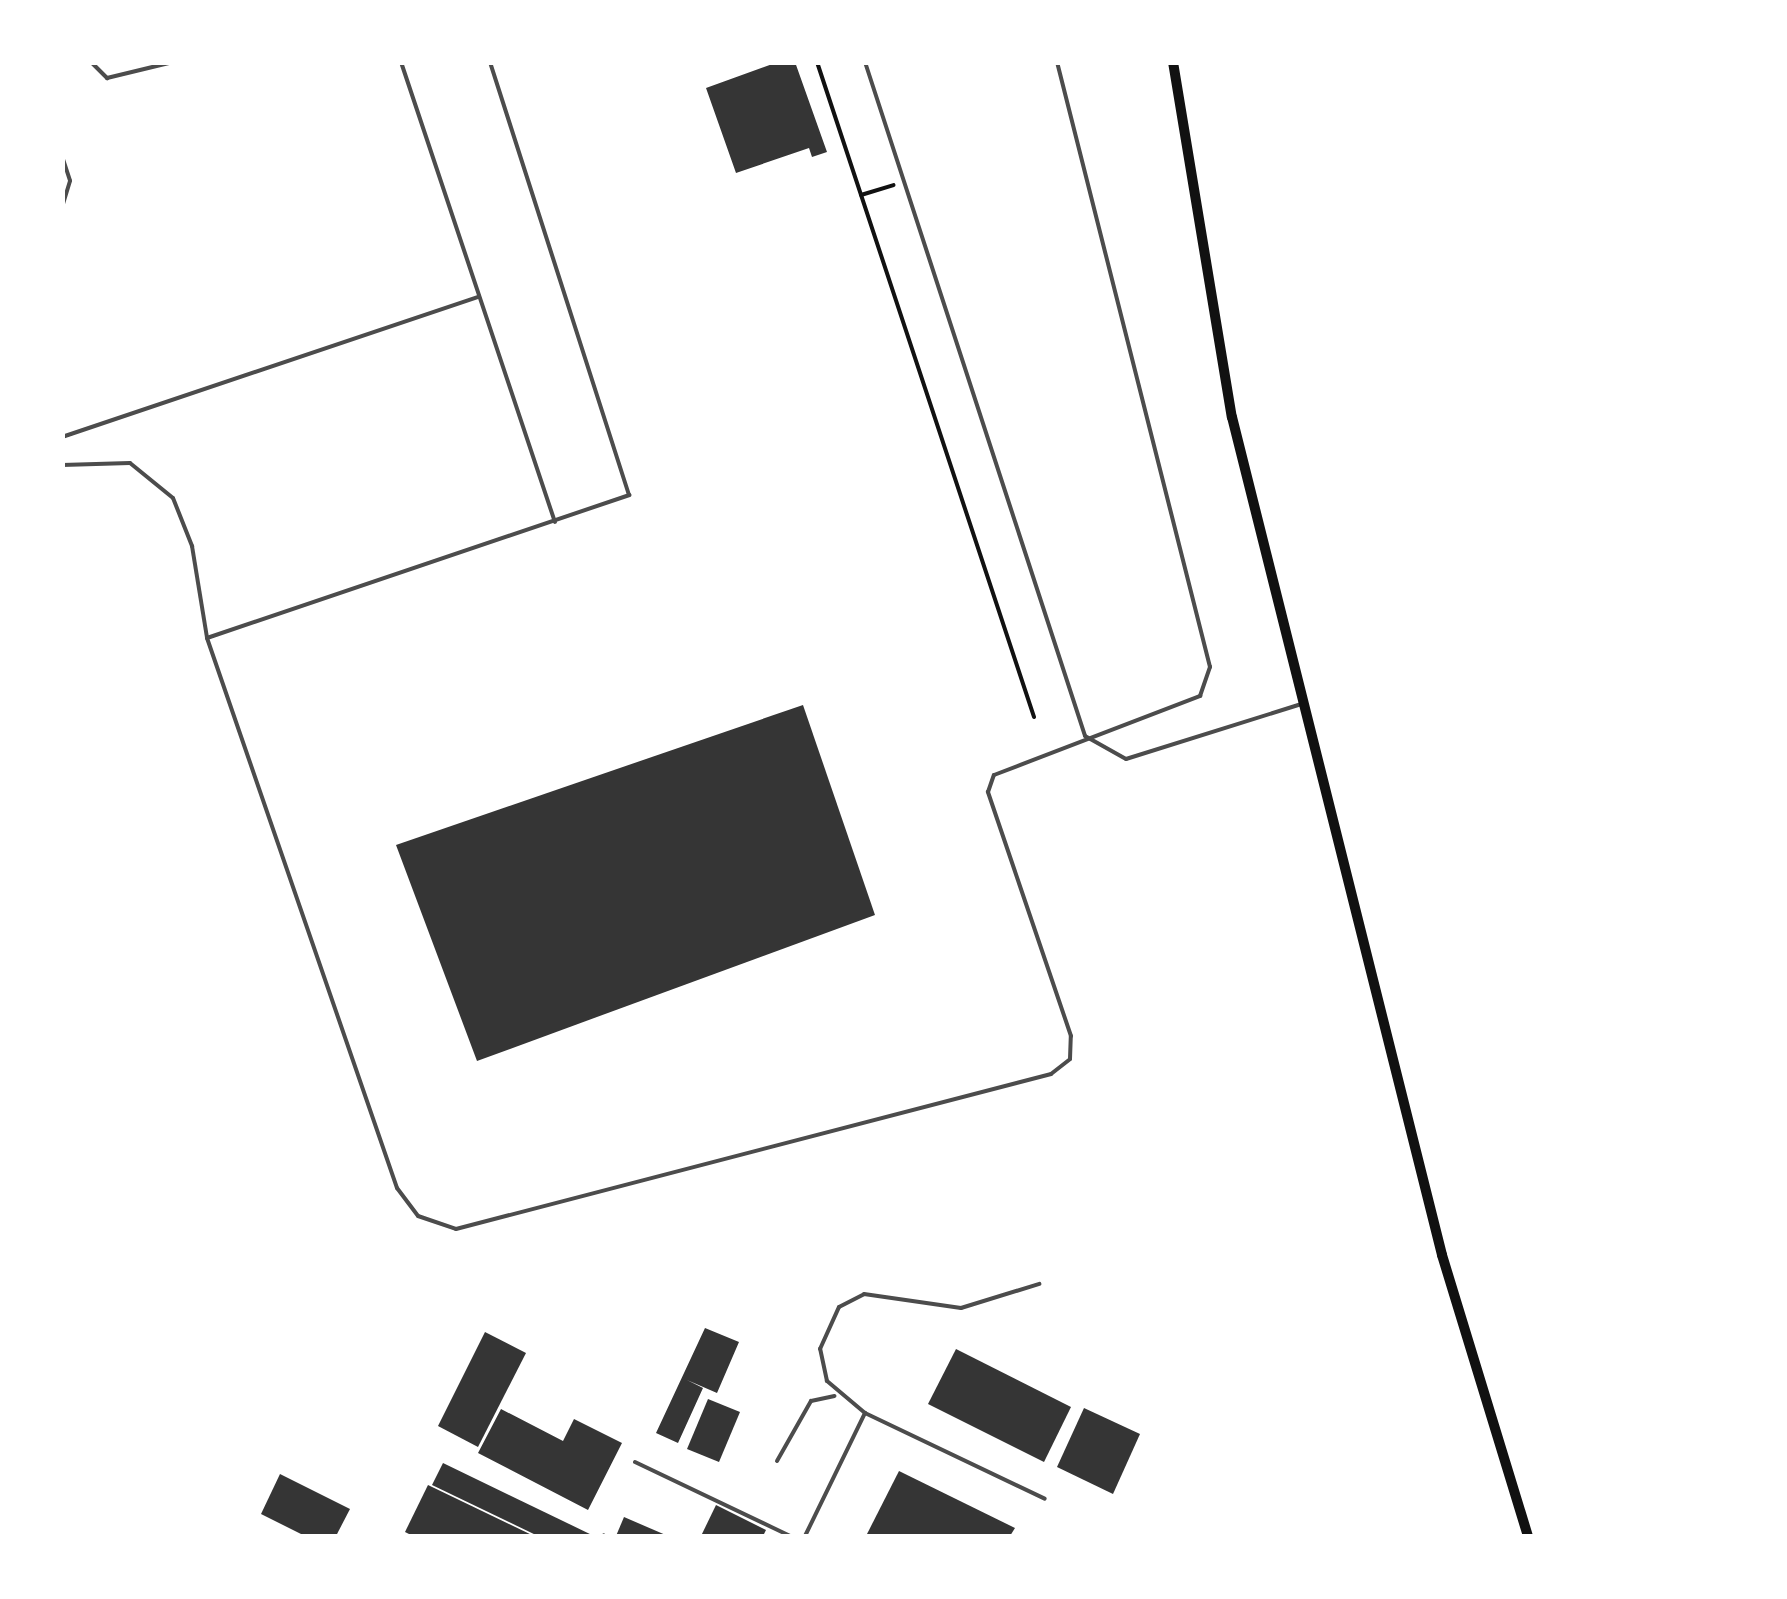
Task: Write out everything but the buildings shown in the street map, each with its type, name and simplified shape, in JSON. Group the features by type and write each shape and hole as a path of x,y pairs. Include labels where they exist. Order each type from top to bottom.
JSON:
{"main road":[{"path":"1173,62 1232,417 1301,704 1442,1255 1528,1536"}],"lane":[{"path":"91,62 107,78 172,62"},
{"path":"400,62 556,524"},
{"path":"207,638 622,501 630,485 490,62"},
{"path":"865,62 1086,736 1126,760 1301,704"},
{"path":"62,465 130,464 172,498 192,546 207,638 397,1188 418,1216 456,1229 1051,1074 1070,1059 1072,1036 988,792 1014,760 1200,696 1210,667 1057,62"},
{"path":"62,156 70,181 62,207"},
{"path":"62,437 479,297"},
{"path":"834,1396 820,1348 839,1307 864,1294 961,1308 1040,1284"},
{"path":"777,1461 810,1401 834,1396 1045,1499"},
{"path":"806,1536 865,1413"},
{"path":"636,1462 790,1536"}],"path":[{"path":"817,62 1034,716"},
{"path":"861,196 902,182"}]}
